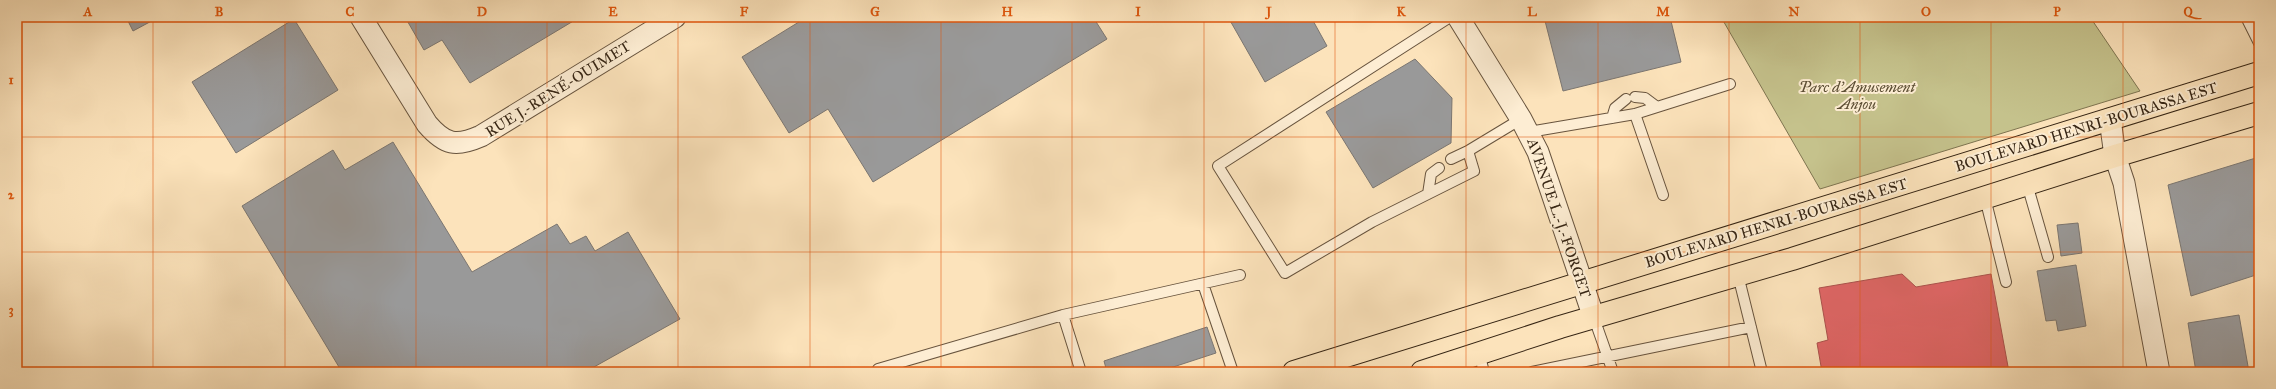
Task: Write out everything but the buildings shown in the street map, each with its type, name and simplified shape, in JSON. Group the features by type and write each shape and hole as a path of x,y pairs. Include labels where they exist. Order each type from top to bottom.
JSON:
{"main road":[{"name":"BOULEVARD HENRI-BOURASSA EST","path":"1294,372 2259,74"},
{"path":"1422,372 1482,363 1560,327 1738,275 2115,156 2259,113"}],"street":[{"name":"RUE J.-RENÉ-OUIMET","path":"361,17 427,124 437,136 452,143 467,143 481,136 675,17"},
{"name":"AVENUE L.-J.-FORGET","path":"1458,17 1525,126 1549,180 1594,318"},
{"path":"2110,119 2115,156 2124,183 2159,372"}],"lane":[{"path":"1450,17 1218,166 1285,273 1372,222 1474,171 1468,151"},
{"path":"2246,17 2259,43"},
{"path":"1451,159 1525,126 1612,118 1636,114 1730,84"},
{"path":"1612,118 1615,108 1631,98 1645,98 1657,107"},
{"path":"1636,114 1663,194"},
{"path":"1428,194 1431,174 1438,168"},
{"path":"2027,184 2048,257"},
{"path":"1985,198 2006,282"},
{"path":"879,372 878,369 1063,315 1240,275"},
{"path":"1738,275 1762,372"},
{"path":"1203,284 1233,372"},
{"path":"1063,315 1081,372"},
{"path":"1594,318 1613,372"},
{"path":"1532,372 1751,327"}],"green space":[{"name":"Parc d'Amusement Anjou","path":"1721,17 2090,17 2140,91 1820,189"}]}
